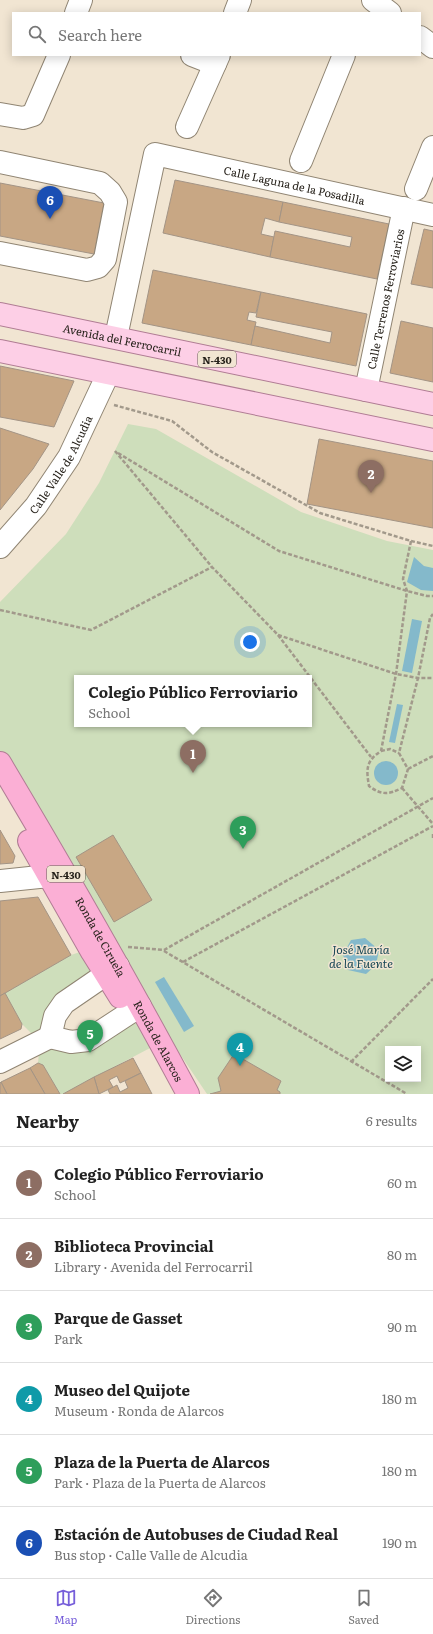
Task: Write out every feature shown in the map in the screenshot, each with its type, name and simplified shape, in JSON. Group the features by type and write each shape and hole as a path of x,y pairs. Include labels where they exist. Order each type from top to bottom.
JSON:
{"highway":[{"name":"Ronda de Ciruela","path":"0,763 65,872 106,945 111,970"},
{"name":"Ronda de Ciruela","path":"0,791 49,876 124,990"},
{"name":"Ronda de Alarcos","path":"124,990 188,1094"},
{"name":"Ronda de Alarcos","path":"135,1009 174,1094"}],"main road":[{"name":"Avenida del Ferrocarril","path":"0,314 433,404"},
{"path":"0,351 433,440"}],"street":[{"path":"235,12 240,0"},
{"path":"361,12 366,0"},
{"path":"373,0 389,12"},
{"path":"421,38 433,47"},
{"path":"0,114 23,118 33,115 59,56"},
{"path":"187,127 217,60 197,56"},
{"path":"301,161 344,56"},
{"path":"416,189 433,147"},
{"name":"Calle Laguna de la Posadilla","path":"116,337 155,154 433,215"},
{"path":"0,162 100,183 110,192 116,202 105,259 98,267 87,270 0,253"},
{"name":"Calle Terrenos Ferroviarios","path":"366,390 404,208"},
{"name":"Calle Valle de Alcudia","path":"0,547 36,506 69,457 108,374"},
{"path":"0,881 49,876"},
{"path":"50,1037 55,1016 64,1003 111,970"},
{"path":"0,1062 50,1037 71,1042 88,1040 135,1009"}],"path":[{"path":"308,675 278,635 212,567 114,451 279,551 407,591 433,596"},
{"path":"212,452 320,513 411,541 433,546"},
{"path":"381,751 396,674 407,591 403,578 411,541"},
{"path":"0,610 91,630 212,567"},
{"path":"399,753 418,678 430,618 433,614"},
{"path":"278,635 396,674 418,678 433,678"},
{"path":"312,680 371,758"},
{"path":"408,769 399,753 390,749 381,751 371,758 366,772 369,786 384,794 393,793 402,788 408,769 433,756"},
{"path":"183,962 433,825 402,788"},
{"path":"164,950 433,798"},
{"path":"433,834 433,840"},
{"path":"106,945 164,950 407,1094"},
{"path":"351,1062 433,979"}],"green space":[{"path":"128,424 156,429 301,512 387,541 433,550 433,1094 207,1094 106,945 0,754 0,602 66,534 99,483"},
{"path":"83,951 105,974 55,1016 71,1042 130,1012 150,1048 63,1094 60,1094 43,1065 38,1063 40,1042 22,1024 5,993 71,955"}],"water":[{"path":"414,557 424,566 433,568 433,591 421,590 407,582"},
{"path":"412,619 422,621 412,673 402,671"},
{"path":"397,704 403,705 395,743 389,742"},
{"path":"386,761 391,762 397,768 397,778 391,784 386,785 381,784 375,778 374,773 375,768 381,762"},
{"name":"José María de la Fuente","path":"365,938 379,950 376,965 366,974 348,970 343,955 351,940"},
{"path":"164,977 194,1026 184,1032 155,982"}],"building":[{"path":"175,180 283,202 279,222 265,218 261,234 274,237 270,257 163,233"},
{"path":"0,183 104,203 94,254 0,236"},
{"path":"283,202 389,224 377,279 270,257 275,231 350,247 352,237 279,222"},
{"path":"424,229 433,231 433,288 411,284"},
{"path":"153,270 261,292 256,313 249,312 247,320 256,322 251,345 142,323"},
{"path":"261,292 367,314 356,366 251,345 255,326 330,343 332,332 256,317"},
{"path":"401,321 433,328 433,382 390,373"},
{"path":"0,366 74,381 54,427 0,417"},
{"path":"0,428 49,444 33,469 0,510"},
{"path":"319,439 433,461 433,528 307,504"},
{"path":"0,830 15,856 13,863 0,864"},
{"path":"113,835 152,900 114,922 76,857"},
{"path":"38,897 71,955 0,996 0,901"},
{"path":"5,993 22,1024 21,1029 0,1039 0,996"},
{"path":"234,1054 281,1081 277,1090 280,1094 210,1094 221,1091 218,1078"},
{"path":"133,1058 141,1073 120,1083 117,1076 109,1080 113,1087 99,1094 94,1077"},
{"path":"38,1063 43,1065 60,1094 45,1094 30,1068"},
{"path":"30,1068 45,1094 7,1094 1,1082"},
{"path":"141,1073 152,1094 110,1094 108,1090 117,1085 120,1092 128,1088 125,1081"},
{"path":"94,1077 99,1094 63,1094"},
{"path":"1,1082 7,1094 0,1094"}],"place":[{"name":"Estación de Autobuses de Ciudad Real","path":"50,219"},
{"name":"Biblioteca Provincial","path":"371,493"},
{"name":"Colegio Público Ferroviario","path":"193,773"},
{"name":"Parque de Gasset","path":"243,849"},
{"name":"Plaza de la Puerta de Alarcos","path":"90,1053"},
{"name":"Museo del Quijote","path":"240,1066"}]}
